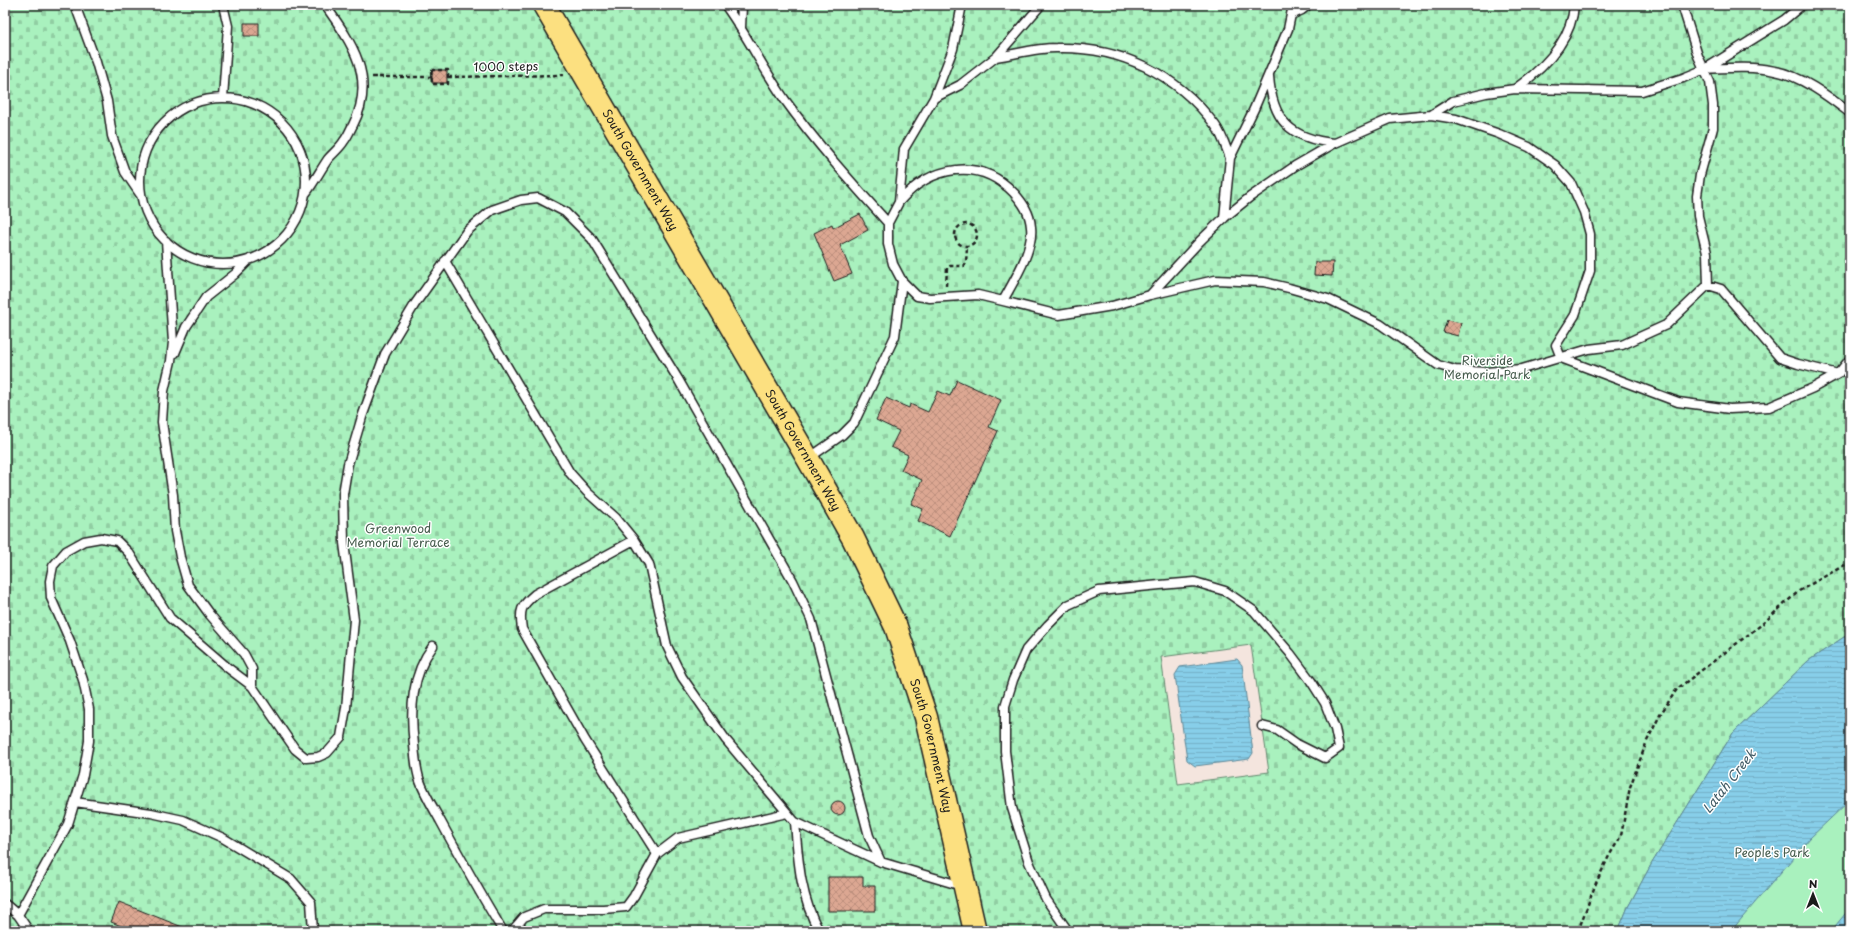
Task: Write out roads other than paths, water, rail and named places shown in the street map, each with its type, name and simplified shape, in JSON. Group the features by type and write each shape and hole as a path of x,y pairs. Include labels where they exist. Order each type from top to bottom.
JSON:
{"main road":[{"name":"South Government Way","path":"544,5 853,538 896,627 926,717 975,931"}],"lane":[{"path":"75,5 96,62 107,101 112,136 125,172 141,194"},
{"path":"223,5 228,26 223,98"},
{"path":"305,193 314,182 329,158 345,141 360,111 363,94 363,77 359,62 346,37 325,5"},
{"path":"725,5 785,99 827,154 888,223"},
{"path":"741,28 742,5"},
{"path":"899,202 904,149 934,98 953,49 962,5"},
{"path":"934,98 960,85 996,57 1041,5"},
{"path":"1224,218 1230,158 1254,109 1288,29 1293,5"},
{"path":"1290,15 1302,10 1308,5"},
{"path":"1515,89 1537,74 1550,59 1566,35 1573,15 1574,5"},
{"path":"1003,301 1029,245 1032,228 1025,205 1007,186 989,174 968,169 946,171 927,178 910,190 899,202 888,223 888,244 893,264 902,281 917,296 930,298 978,295 1059,315 1112,306 1150,295 1215,280 1264,282 1328,299 1380,324 1438,365 1455,370 1486,372 1522,369 1589,349 1622,345 1666,325 1708,285 1707,253 1698,216 1697,196 1700,175 1713,128 1710,82 1698,56 1682,5"},
{"path":"1431,115 1453,100 1515,89 1642,91 1705,69 1784,20 1802,5"},
{"path":"996,57 1056,48 1108,52 1133,61 1164,76 1192,100 1216,126 1230,158"},
{"path":"1705,69 1740,68 1776,71 1810,85 1850,112"},
{"path":"1269,73 1270,95 1275,110 1285,124 1301,135 1319,142 1335,143"},
{"path":"223,98 237,99 265,109 277,117 288,128 296,140 306,169 305,193 300,213 284,238 273,248 250,259 226,264 206,262 188,256 166,241 157,231 147,214 141,194 140,175 144,156 152,138 164,122 180,110 198,102 223,98"},
{"path":"1150,295 1200,241 1224,218 1250,197 1295,166 1335,143 1390,119 1431,115 1456,119 1499,134 1529,147 1555,165 1571,183 1584,212 1590,234 1590,271 1575,315 1556,345 1561,358 1678,402 1730,409 1769,407 1813,388 1838,374 1850,359"},
{"path":"18,915 68,824 83,775 89,741 89,709 83,680 70,641 51,598 50,581 52,566 66,551 84,541 101,538 117,541 129,553 170,618 228,668 252,686 295,749 306,758 318,757 327,753 341,737 346,708 354,620 344,543 343,494 348,464 362,417 385,354 415,304 467,231 492,210 521,200 538,198 565,212 592,239 678,379 793,581 811,619 868,836 881,862"},
{"path":"166,241 173,334 171,361 164,391 162,422 172,480 175,531 180,557 188,585 210,615 244,654 252,669 252,686"},
{"path":"171,361 186,327 206,297 235,274 250,259"},
{"path":"446,261 570,473 587,492 616,518 634,540 649,564 667,646 682,677 726,740 794,822 881,862 964,887"},
{"path":"808,459 842,435 854,424 896,336 902,281"},
{"path":"1708,285 1720,289 1780,358 1838,374"},
{"path":"634,540 535,594 523,604 520,617 522,629 585,740 656,854"},
{"path":"1068,931 1046,899 1029,862 1012,808 1005,751 1005,706 1013,680 1026,650 1048,625 1068,605 1099,591 1195,582 1225,591 1254,612 1290,653 1311,681 1326,703 1340,748 1326,758 1297,744 1277,730 1262,726"},
{"path":"433,646 425,657 417,678 412,701 412,730 420,782 468,874 503,931"},
{"path":"74,802 151,813 183,820 223,838 292,879 311,902 313,931"},
{"path":"512,931 524,917 544,909 603,910 626,907 634,896 656,854 678,838 787,813"},
{"path":"794,822 798,868 810,915 819,931"},
{"path":"5,904 18,915 29,931"}],"water":[{"name":"People's Park","path":"1850,633 1850,800 1810,838 1731,931 1618,931 1628,907 1652,863 1733,733 1808,661"},
{"path":"1237,659 1242,665 1253,753 1249,759 1195,766 1187,760 1175,675 1180,667"},
{"path":"1850,908 1850,931 1831,931"}],"park label":[{"name":"Riverside Memorial Park","path":"1487,368"},
{"name":"Greenwood Memorial Terrace","path":"398,536"}],"water label":[{"name":"Latah Creek","path":"1729,781"}]}
